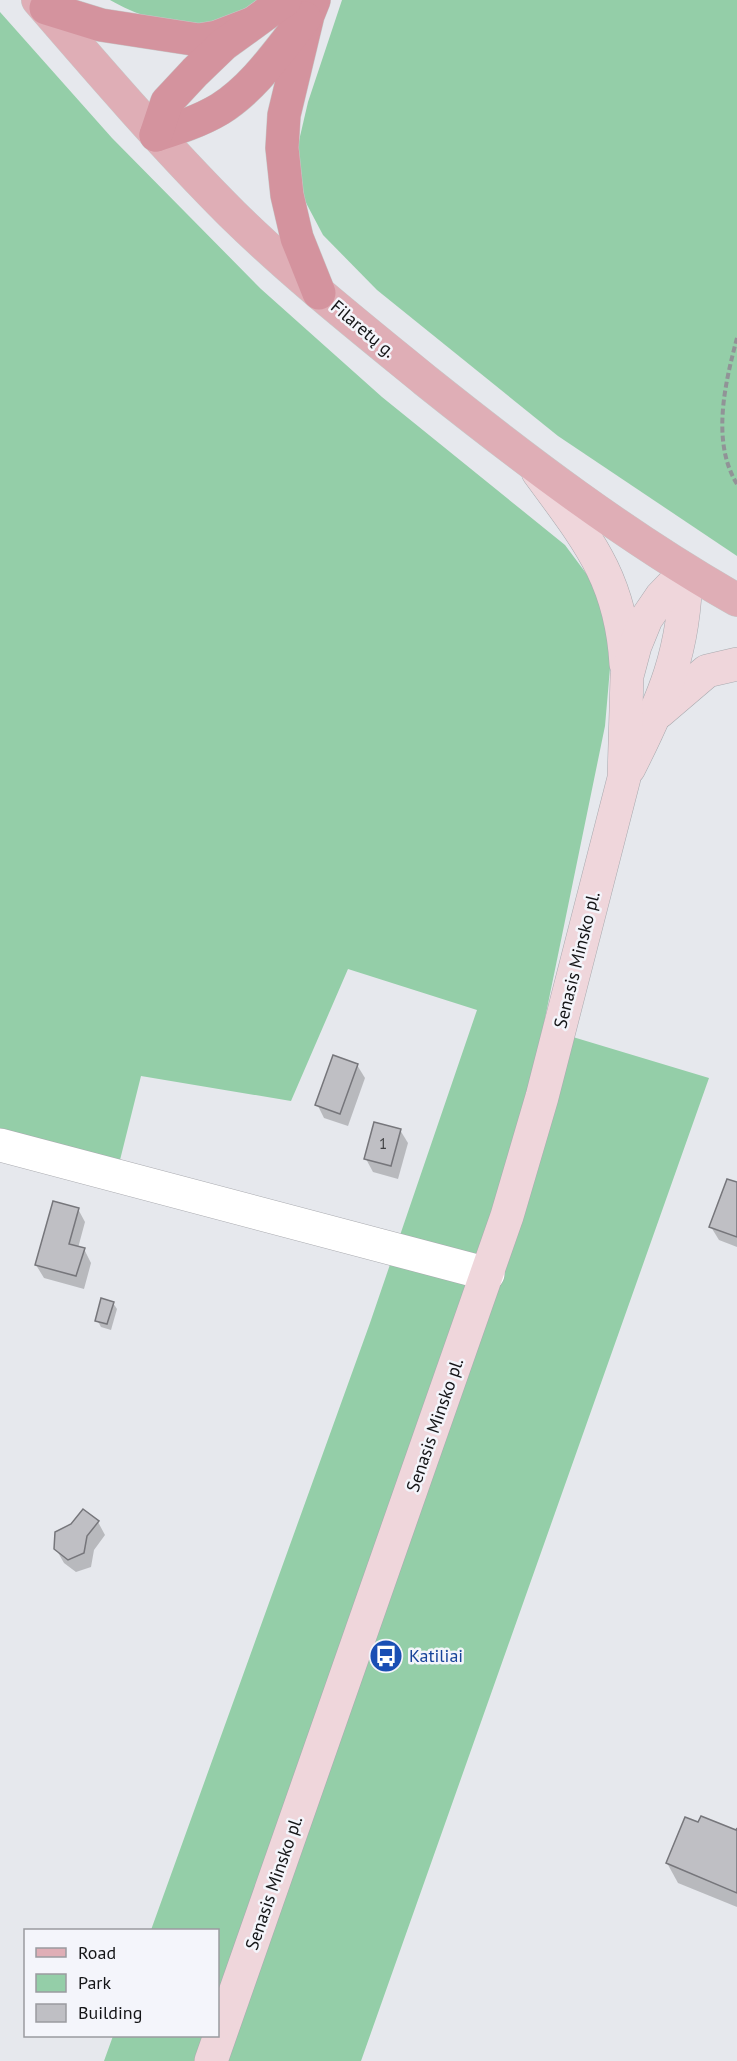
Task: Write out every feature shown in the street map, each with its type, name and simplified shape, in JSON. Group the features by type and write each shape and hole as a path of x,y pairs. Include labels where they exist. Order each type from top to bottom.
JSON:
{"highway":[{"path":"42,4 101,25 199,40 217,37 302,5"},
{"path":"156,135 193,123 221,108 254,81 302,5"},
{"path":"302,5 284,115 282,148 287,195 297,237 319,293"},
{"path":"156,135 167,102 223,45 251,24"}],"main road":[{"name":"Filaretų g.","path":"42,4 156,135 233,215 319,293 536,469 686,571 737,600"},
{"path":"536,469 594,548 620,610 627,676"},
{"name":"Senasis Minsko pl.","path":"624,778 627,676 646,619 661,597 686,571"},
{"name":"Senasis Minsko pl.","path":"212,2061 488,1274 542,1097 624,778 657,713 680,644 686,610 686,571"},
{"path":"657,713 707,672 737,664"}],"street":[{"path":"0,1145 488,1274"}],"path":[{"path":"737,338 721,419 728,470 737,484"}],"green space":[{"path":"110,0 267,0 221,22 192,25 149,17"},
{"path":"342,0 737,0 737,556 558,436 377,290 323,235 304,199 298,145 308,102"},
{"path":"0,12 112,138 261,289 382,397 565,545 594,584 606,623 610,668 605,726 543,1028 709,1078 361,2061 104,2061 113,2037 219,2037 219,1929 151,1929 370,1323 477,1010 348,969 291,1101 141,1076 119,1164 0,1133"}],"building":[{"path":"333,1055 358,1064 340,1114 315,1105"},
{"path":"374,1122 401,1129 391,1166 364,1159"},
{"path":"727,1179 737,1182 737,1237 709,1227"},
{"path":"53,1201 79,1208 69,1244 85,1248 76,1276 35,1265"},
{"path":"101,1298 114,1302 107,1324 95,1321"},
{"path":"83,1509 99,1521 87,1536 84,1553 68,1560 54,1549 55,1532 71,1524"},
{"path":"701,1816 736,1830 737,1828 737,1893 666,1863 685,1817 698,1822"}],"place":[{"name":"Katiliai","path":"386,1656"}]}
